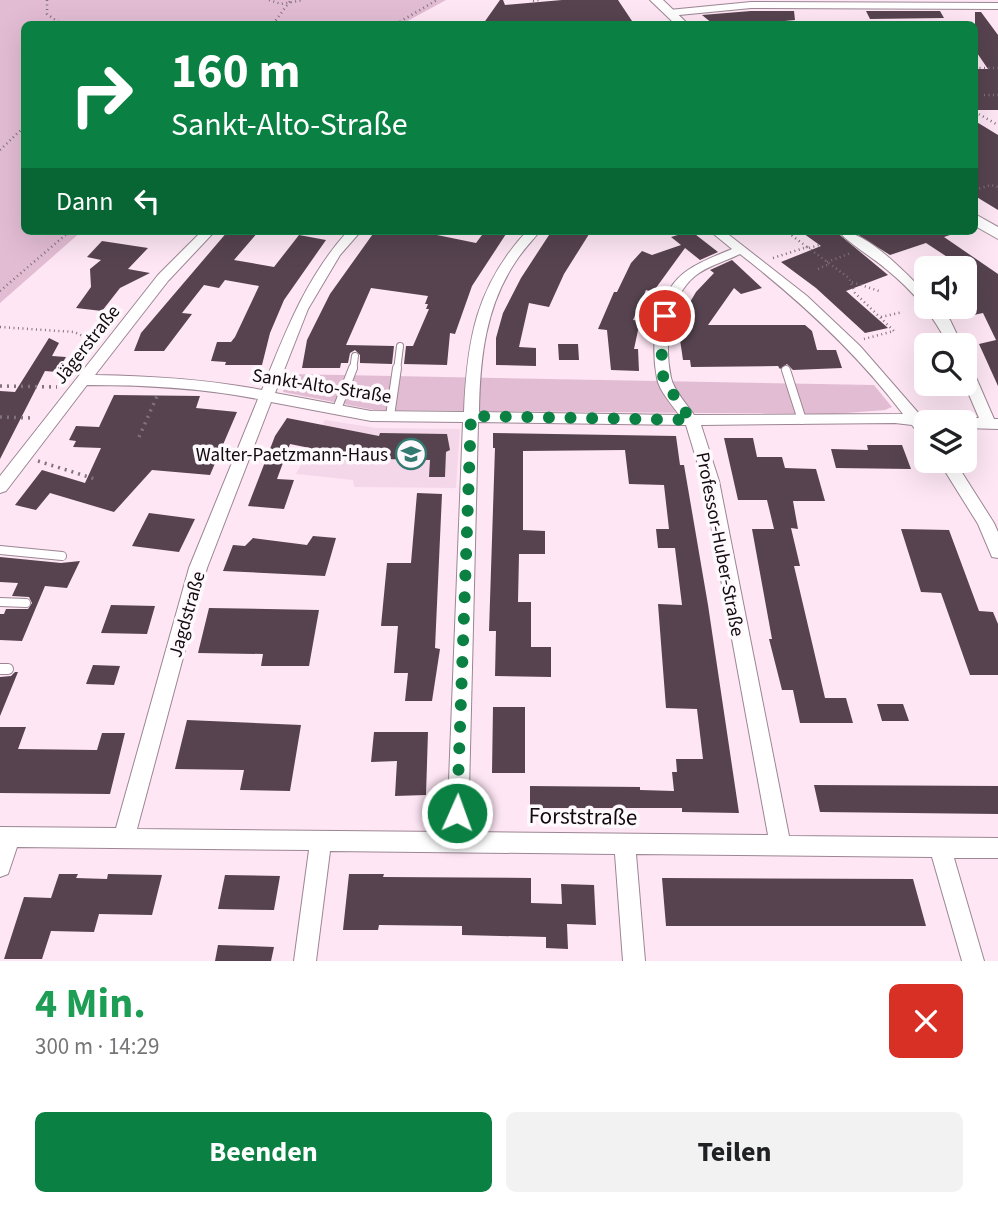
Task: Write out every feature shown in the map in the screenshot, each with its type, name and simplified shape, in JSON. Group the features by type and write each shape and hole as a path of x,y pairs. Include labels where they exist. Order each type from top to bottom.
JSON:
{"main road":[{"path":"656,0 678,21"},
{"path":"978,221 998,234"}],"street":[{"path":"669,13 751,5 990,7"},
{"name":"Jägerstraße","path":"0,487 163,278 205,235"},
{"name":"Jagdstraße","path":"124,838 198,568 301,309 335,253 351,235"},
{"path":"457,841 473,360 484,312 504,268 519,245 530,235"},
{"path":"722,235 760,263 850,342 914,417"},
{"path":"850,235 892,267 914,290"},
{"name":"Professor-Huber-Straße","path":"741,249 691,273 676,292 665,316 661,354 664,381 697,430 711,481 780,845"},
{"name":"Sankt-Alto-Straße","path":"80,384 164,381 210,385 371,416 691,420 914,419"},
{"path":"977,392 993,424"},
{"path":"955,473 973,500 998,552"},
{"path":"0,867 5,838"},
{"name":"Forststraße","path":"5,838 321,839 998,848"},
{"path":"305,961 321,839"},
{"path":"625,843 634,961"},
{"path":"940,847 973,961"}],"lane":[{"path":"390,416 400,346"},
{"path":"337,409 352,375 355,356"},
{"path":"786,370 802,420"},
{"path":"0,550 62,556"},
{"path":"0,603 26,603"}],"path":[{"path":"47,0 47,14 57,21"},
{"path":"268,0 304,0"},
{"path":"401,21 437,0"},
{"path":"533,1 539,0"},
{"path":"275,21 291,2"},
{"path":"978,68 998,68"},
{"path":"984,95 998,95"},
{"path":"978,114 998,125"},
{"path":"0,150 21,130"},
{"path":"978,189 991,185 998,187"},
{"path":"0,291 65,235"},
{"path":"791,235 852,282 879,291"},
{"path":"760,263 819,245"},
{"path":"818,269 830,264"},
{"path":"850,342 894,331 855,292 852,282"},
{"path":"881,317 903,312"},
{"path":"0,327 74,332 107,347"},
{"path":"139,437 164,381"},
{"path":"0,386 80,384"},
{"path":"0,417 52,419"},
{"path":"23,456 95,480"}],"shaded area":[{"path":"0,0 446,0 408,21 21,21 21,235 77,235 0,303"},
{"path":"288,374 874,385 892,407 885,410 834,414 374,410 283,392"},
{"name":"Walter-Paetzmann-Haus","path":"325,420 376,428 460,429 456,488 354,487 353,480 296,474"}],"building":[{"path":"500,0 503,0 505,5 562,0 618,0 632,21 485,21"},
{"path":"751,11 794,11 795,20 785,21 709,21 702,15"},
{"path":"866,11 940,11 944,18 870,19"},
{"path":"975,12 981,12 998,35 998,110 978,110 978,69 988,69 978,54 978,21 975,21"},
{"path":"978,123 998,135 998,210 978,198"},
{"path":"225,235 256,235 234,260 274,267 299,235 326,240 284,300 270,333 262,365 225,365 226,362 211,361 217,342 231,342 235,337 259,286 225,280 219,288 204,285 182,313 192,314 164,351 134,351 141,333"},
{"path":"372,235 437,235 476,243 482,235 505,235 472,286 455,334 450,333 447,365 404,364 406,346 413,346 429,309 426,309 428,304 425,304 428,296 371,288 346,345 394,346 392,364 360,363 360,355 355,350 350,353 348,363 341,363 340,368 302,368 307,340 330,294"},
{"path":"549,235 588,235 564,274 549,307 529,303 519,347 536,348 536,366 496,365 496,338 503,313 521,278"},
{"path":"696,235 718,252 700,260 685,248 653,292 646,290 633,320 640,321 634,349 638,349 639,371 611,370 607,330 598,329 614,292 617,292 631,263 642,251 652,255 681,245 671,237"},
{"path":"806,235 840,235 888,275 846,291 888,328 865,333 816,288 781,262 821,246"},
{"path":"858,235 950,235 944,237 972,256 946,256 926,243 890,255"},
{"path":"102,241 148,248 128,269 150,273 120,288 102,311 76,308 91,287 90,269 101,260 87,257"},
{"path":"732,260 762,288 741,294 734,288 708,325 805,325 812,331 817,350 836,350 842,368 793,370 787,364 780,369 778,366 691,367 690,360 683,360 679,333 686,309 696,292 714,273 710,270"},
{"path":"977,260 998,274 998,386 979,344 996,340 983,313 977,314"},
{"path":"49,338 59,343 52,356 66,357 57,372 45,371 0,459 0,391 15,392"},
{"path":"558,344 578,344 579,360 559,360"},
{"path":"114,395 200,396 196,408 237,412 210,475 152,470 114,512 50,493 36,510 15,505 42,470 85,483 101,448 73,447 76,441 69,440 76,426 99,427"},
{"path":"287,418 379,436 380,433 447,434 450,450 446,452 445,477 429,477 430,460 349,456 290,444 277,479 294,480 284,509 248,506 275,436"},
{"path":"493,433 676,436 680,465 684,465 708,605 739,813 682,812 682,808 530,808 530,786 640,787 640,790 674,791 672,772 677,772 676,759 703,759 697,709 666,708 658,604 682,605 675,548 658,548 656,529 669,529 664,485 629,484 625,450 523,451 523,530 545,531 545,554 519,554 518,602 531,602 531,647 551,647 551,677 495,676 496,631 489,631 495,448"},
{"path":"724,438 753,438 757,457 782,457 785,468 816,469 825,501 793,501 798,529 791,528 800,566 794,566 825,698 846,698 853,723 800,723 793,690 782,690 769,639 772,639 752,529 774,529 767,500 738,500"},
{"path":"867,445 902,445 911,469 836,468 831,449 868,450"},
{"path":"417,493 442,494 435,648 440,649 432,701 405,701 408,673 394,673 398,626 381,626 387,563 411,563"},
{"path":"149,513 195,519 179,552 132,546"},
{"path":"901,529 949,530 979,611 993,612 998,624 998,675 970,675 941,593 921,592"},
{"path":"313,536 336,538 325,576 223,571 233,545 245,546 253,538 307,545"},
{"path":"0,557 61,563 80,561 67,588 45,586 22,641 0,640 0,614 4,614 6,609 28,609 32,603 29,597 12,596 18,583 0,582"},
{"path":"111,605 155,606 147,634 101,633"},
{"path":"209,608 319,610 309,666 261,666 263,654 198,653"},
{"path":"93,665 120,666 114,685 86,684"},
{"path":"18,672 0,716 0,677 11,676"},
{"path":"877,704 903,704 909,721 882,721"},
{"path":"493,707 525,707 525,773 492,773"},
{"path":"187,720 301,725 290,791 240,790 244,770 175,769"},
{"path":"0,727 26,727 18,749 97,750 102,733 125,733 110,794 0,793"},
{"path":"374,732 428,732 426,795 395,796 397,761 371,762"},
{"path":"814,785 998,786 998,814 820,812"},
{"path":"59,874 78,874 76,878 107,879 108,874 162,875 152,915 99,914 94,932 51,931 42,959 4,959 24,897 51,898"},
{"path":"349,874 384,874 383,877 531,878 531,903 562,904 561,884 594,885 596,925 567,924 568,949 546,948 546,937 462,935 462,926 379,925 378,930 343,930"},
{"path":"225,875 280,876 274,910 218,909"},
{"path":"662,878 913,879 926,926 666,926"},
{"path":"218,945 274,947 271,961 215,961"}],"place":[{"name":"Walter-Paetzmann-Haus","path":"411,454"}],"route":[{"path":"457,813 471,416 691,420 664,381 661,345 665,316"}]}
